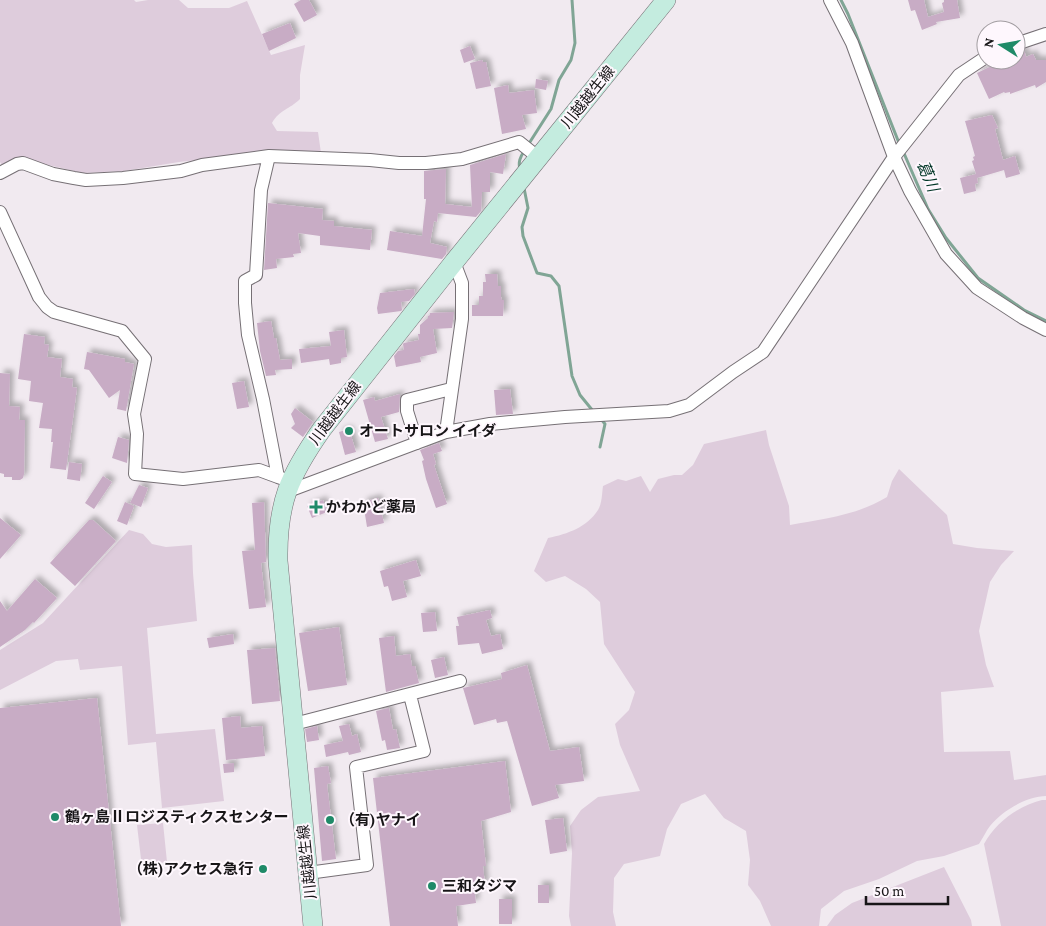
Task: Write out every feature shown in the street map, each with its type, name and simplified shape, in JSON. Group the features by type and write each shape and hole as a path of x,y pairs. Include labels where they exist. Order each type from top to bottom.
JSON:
{"main road":[{"name":"川越越生線","path":"313,926 278,561 278,538 285,483 322,429 666,0"}],"street":[{"path":"830,0 852,43 894,157 910,191 946,254 977,288 1023,318 1046,330"},
{"path":"1026,42 1044,38"},
{"path":"0,212 39,297 47,307 54,312 72,318 122,332 145,359 134,414 137,434 135,474 183,479 259,470 285,483 417,443 446,432 483,425 557,418 669,411 689,405 763,352 894,157 959,74 976,63"},
{"path":"0,173 23,163 53,174 86,180 124,178 181,171 202,165 269,156 370,160 399,164 426,163 462,159 519,142 539,158"},
{"path":"269,156 261,190 256,275 245,281 245,303 248,335 285,483"},
{"path":"446,432 463,304 462,283 454,262"},
{"path":"417,443 408,411 407,400 451,389"},
{"path":"294,724 460,681"},
{"path":"308,873 366,865 356,767 424,751 410,695"}],"shaded area":[{"path":"0,0 134,0 136,2 179,0 188,8 229,8 247,1 271,55 305,45 300,75 300,99 281,112 272,123 277,131 318,132 321,153 267,152 179,162 124,171 83,173 18,158 2,165 0,162"},
{"path":"766,430 789,506 790,525 840,516 876,503 887,497 892,481 899,469 947,515 953,544 1014,551 1001,565 990,582 979,631 986,665 994,687 941,692 944,752 1010,751 1014,780 1046,775 1046,796 1015,805 1001,815 990,826 979,844 944,856 917,861 879,879 844,891 821,909 819,926 771,926 760,901 748,885 750,860 746,831 724,818 705,794 681,804 667,829 660,856 624,864 614,878 613,912 616,926 571,926 569,916 572,853 570,826 581,810 598,797 640,791 620,745 615,724 629,710 635,692 604,644 600,602 586,589 565,576 546,582 534,571 548,538 576,529 594,516 600,505 603,486 618,479 626,481 641,476 650,492 658,479 682,475 693,465 704,444"},
{"path":"129,530 143,534 152,544 166,547 192,545 197,621 147,628 156,734 215,729 224,801 162,808 156,742 128,745 122,666 80,670 78,659 56,661 0,690 0,650 43,623"},
{"path":"1046,800 1046,926 1001,926 984,844 1008,816 1024,806"},
{"path":"163,823 167,862 153,864 141,859 137,825"},
{"path":"944,867 971,920 972,926 827,926 835,915 852,903"}],"building":[{"path":"301,0 309,0 317,15 304,22 294,4"},
{"path":"908,0 924,0 928,17 944,12 942,3 944,0 957,0 960,18 936,22 937,24 922,30 915,10 911,11"},
{"path":"290,23 296,38 269,51 262,34"},
{"path":"470,46 475,59 464,63 460,50"},
{"path":"1033,54 1036,60 1046,60 1046,82 1036,88 1035,85 1010,94 1010,92 1004,92 989,99 977,73 983,70 1026,70 1026,57"},
{"path":"482,60 486,62 491,86 476,89 470,63"},
{"path":"536,79 548,81 546,90 535,88"},
{"path":"508,85 509,93 534,90 537,113 522,115 526,129 502,134 494,88"},
{"path":"992,115 998,128 995,129 1003,160 1015,156 1020,174 1006,178 1004,170 977,178 978,183 975,184 976,191 964,194 960,178 976,174 972,161 975,156 965,121"},
{"path":"506,154 503,174 490,172 490,192 482,192 481,211 476,217 438,213 437,222 434,221 430,243 447,247 446,254 442,259 387,250 390,231 422,236 426,199 424,199 424,171 446,169 445,204 472,207 470,165"},
{"path":"268,203 323,209 322,220 334,221 334,226 372,230 370,250 320,245 320,236 298,233 301,253 293,254 294,257 276,259 277,268 264,270"},
{"path":"485,274 497,274 498,286 501,286 501,297 504,300 503,316 472,316 472,305 479,305 479,296 483,296 483,282 486,282"},
{"path":"414,289 415,294 409,301 401,302 401,311 378,314 377,308 380,293"},
{"path":"454,312 452,328 433,329 437,353 420,357 421,362 396,367 394,356 398,351 404,350 404,343 419,340 420,325 428,318 430,313"},
{"path":"271,321 280,360 292,359 292,369 275,370 276,375 266,376 260,351 257,323"},
{"path":"344,330 347,357 341,358 341,363 330,365 329,359 301,363 299,349 331,346 329,332"},
{"path":"24,334 45,337 44,344 49,345 47,357 62,359 60,377 73,379 72,387 77,388 66,470 50,468 53,442 51,442 52,429 39,428 43,403 29,401 31,381 18,379"},
{"path":"87,352 125,359 125,362 134,364 126,411 117,409 120,390 109,398 89,370 84,369"},
{"path":"0,373 10,374 9,406 20,407 19,420 25,420 24,474 20,480 12,480 12,477 4,477 4,474 0,473"},
{"path":"244,381 249,407 237,409 232,383"},
{"path":"510,389 513,414 496,415 494,390"},
{"path":"400,394 399,412 381,417 388,439 375,442 363,400 374,397 375,401"},
{"path":"295,408 313,422 303,437 291,428 295,424 291,414"},
{"path":"349,429 356,452 345,455 339,432"},
{"path":"118,437 129,440 127,463 112,458"},
{"path":"439,443 442,451 433,454 436,464 434,465 447,504 436,508 426,479 422,461 424,460 420,450"},
{"path":"69,462 82,464 80,481 67,479"},
{"path":"103,476 112,482 94,509 85,503"},
{"path":"139,485 148,488 141,507 130,503"},
{"path":"378,498 384,523 367,527 363,502"},
{"path":"323,500 327,512 312,518 307,506"},
{"path":"125,502 134,506 127,525 117,521"},
{"path":"264,502 266,562 261,563 266,607 249,609 242,551 255,550 252,503"},
{"path":"0,518 21,535 0,559"},
{"path":"89,520 93,520 116,541 75,586 50,563"},
{"path":"416,560 421,576 403,581 407,597 392,601 388,586 384,587 380,571"},
{"path":"35,579 57,598 34,623 0,647 0,601 7,611"},
{"path":"490,610 492,618 486,620 491,636 500,634 503,649 482,654 479,643 458,645 456,626 459,626 457,617"},
{"path":"435,612 437,631 423,632 421,613"},
{"path":"339,627 347,685 308,691 299,633"},
{"path":"233,634 234,644 209,648 207,638"},
{"path":"394,636 396,656 410,654 412,666 415,666 419,683 386,692 379,638"},
{"path":"275,648 280,701 252,704 247,650"},
{"path":"444,657 448,675 435,678 431,660"},
{"path":"527,665 550,751 579,747 584,781 555,785 559,798 532,806 507,721 497,723 496,719 474,725 463,688 502,679 501,673"},
{"name":"鶴ヶ島Ⅱロジスティクスセンター","path":"97,698 121,926 0,926 0,708"},
{"path":"389,708 393,730 396,729 400,748 387,750 385,740 382,741 376,711"},
{"path":"240,716 241,728 262,726 265,756 226,760 222,718"},
{"path":"349,724 352,736 357,734 361,752 349,755 348,752 326,757 324,745 343,741 339,726"},
{"path":"317,726 319,740 307,742 305,729"},
{"path":"505,761 511,812 481,821 486,866 483,866 485,885 474,887 476,903 456,906 458,926 390,926 373,778"},
{"path":"234,763 234,772 224,773 223,764"},
{"path":"328,766 331,783 327,784 336,859 322,861 314,768"},
{"path":"563,818 567,851 550,854 545,820"},
{"path":"538,885 549,885 549,903 538,903"},
{"path":"499,899 512,899 512,924 499,924"}],"waterway":[{"path":"528,145 551,109 559,80 571,60 575,43 572,0"},
{"name":"葛川","path":"841,0 899,143"},
{"path":"520,170 519,164 525,150"},
{"name":"葛川","path":"903,151 928,209 946,238 978,278 1024,310 1046,321"},
{"path":"524,188 528,208 522,227 523,236 537,273 551,276 559,286 572,376 580,395 593,411"},
{"path":"600,447 605,424 601,419"}],"place":[{"name":"オートサロン イイダ","path":"349,431"},
{"name":"かわかど薬局","path":"316,507"},
{"name":"鶴ヶ島Ⅱロジスティクスセンター","path":"55,817"},
{"name":"（有)ヤナイ","path":"330,820"},
{"name":"（株)アクセス急行","path":"263,869"},
{"name":"三和タジマ","path":"432,886"}]}
